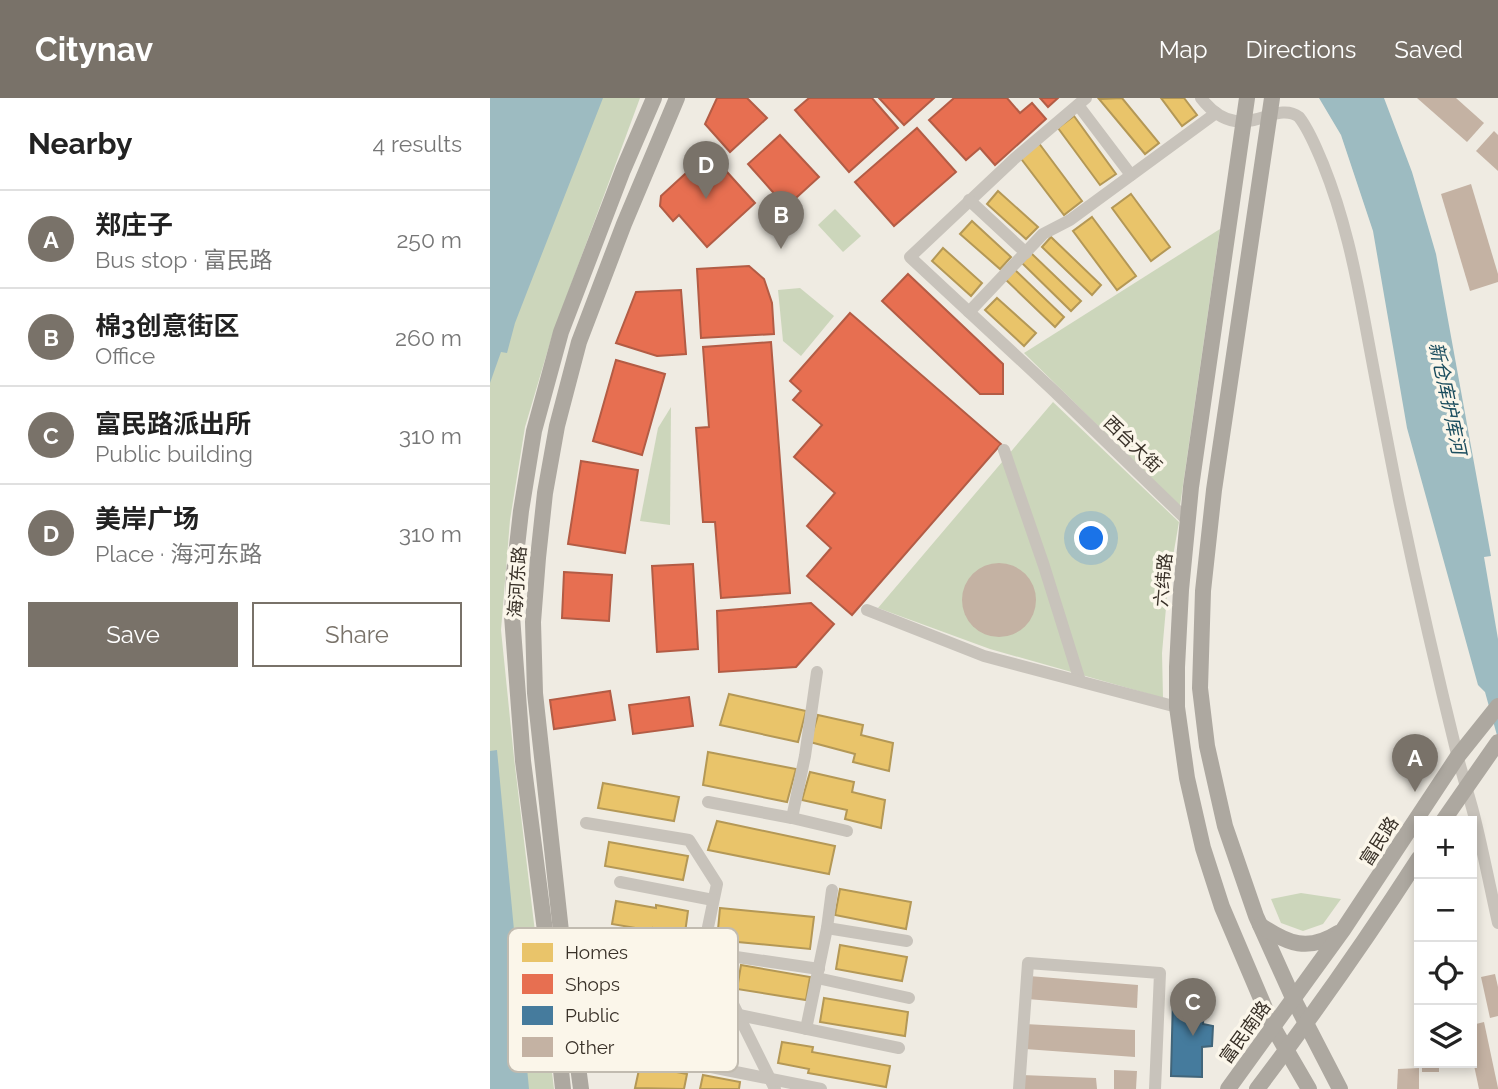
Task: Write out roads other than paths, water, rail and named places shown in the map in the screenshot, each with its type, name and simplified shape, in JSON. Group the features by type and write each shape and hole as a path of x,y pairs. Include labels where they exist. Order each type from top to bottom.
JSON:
{"main road":[{"name":"海河东路","path":"545,928 522,748 512,616 521,511 534,431 561,332 654,98"},
{"name":"海河东路","path":"561,928 535,693 533,622 545,492 557,426 579,342 624,224 677,98"},
{"name":"六纬路","path":"1247,98 1193,473 1181,590 1177,707 1187,778 1203,848 1222,906 1273,1027 1286,1050"},
{"path":"1272,103 1214,490 1203,591 1200,688 1208,746 1226,826 1260,925 1293,998 1340,1089"},
{"name":"富民路","path":"1293,998 1343,930 1458,756 1498,705"},
{"path":"1446,816 1494,748"},
{"path":"1257,1089 1373,930 1414,866"},
{"path":"1260,925 1284,939 1310,945 1325,942 1343,930"},
{"name":"富民南路","path":"1228,1089 1293,998"},
{"path":"1286,1050 1310,1089"}],"street":[{"path":"1201,98 1216,113 1232,119 1244,117 1272,103 1289,108 1305,125 1327,174 1353,260 1400,502 1498,923"},
{"path":"1026,253 969,200 1082,101 1131,176"},
{"path":"969,312 1043,234 1070,220 1216,113"},
{"name":"西台大街","path":"969,200 910,257 1188,521"},
{"path":"1003,450 1044,566 1080,681"},
{"path":"867,610 984,656 1177,707"},
{"path":"792,818 805,756 817,672"},
{"path":"708,802 846,831"},
{"path":"586,823 689,840 717,884 708,928"},
{"path":"620,881 713,900"},
{"path":"806,1029 832,890"},
{"path":"827,928 906,942"},
{"path":"738,958 818,974 909,998"},
{"path":"1019,1089 1028,963 1160,973 1155,1089"},
{"path":"739,1015 899,1048"},
{"path":"739,1015 773,1084"},
{"path":"721,1072 773,1084 821,1089"}],"water":[{"path":"490,98 603,98 515,323 507,353 501,352 490,383"},
{"name":"新仓库护库河","path":"1319,98 1384,98 1412,172 1436,254 1491,556 1484,557 1498,639 1498,739 1485,692 1478,685 1407,428 1373,231 1341,135"},
{"path":"497,750 514,928 508,928 508,1072 527,1072 529,1089 490,1089 490,751"}],"place":[{"name":"美岸广场","path":"706,199"},
{"name":"棉3创意街区","path":"781,249"},
{"name":"郑庄子","path":"1415,792"},
{"name":"富民路派出所","path":"1193,1036"}]}
